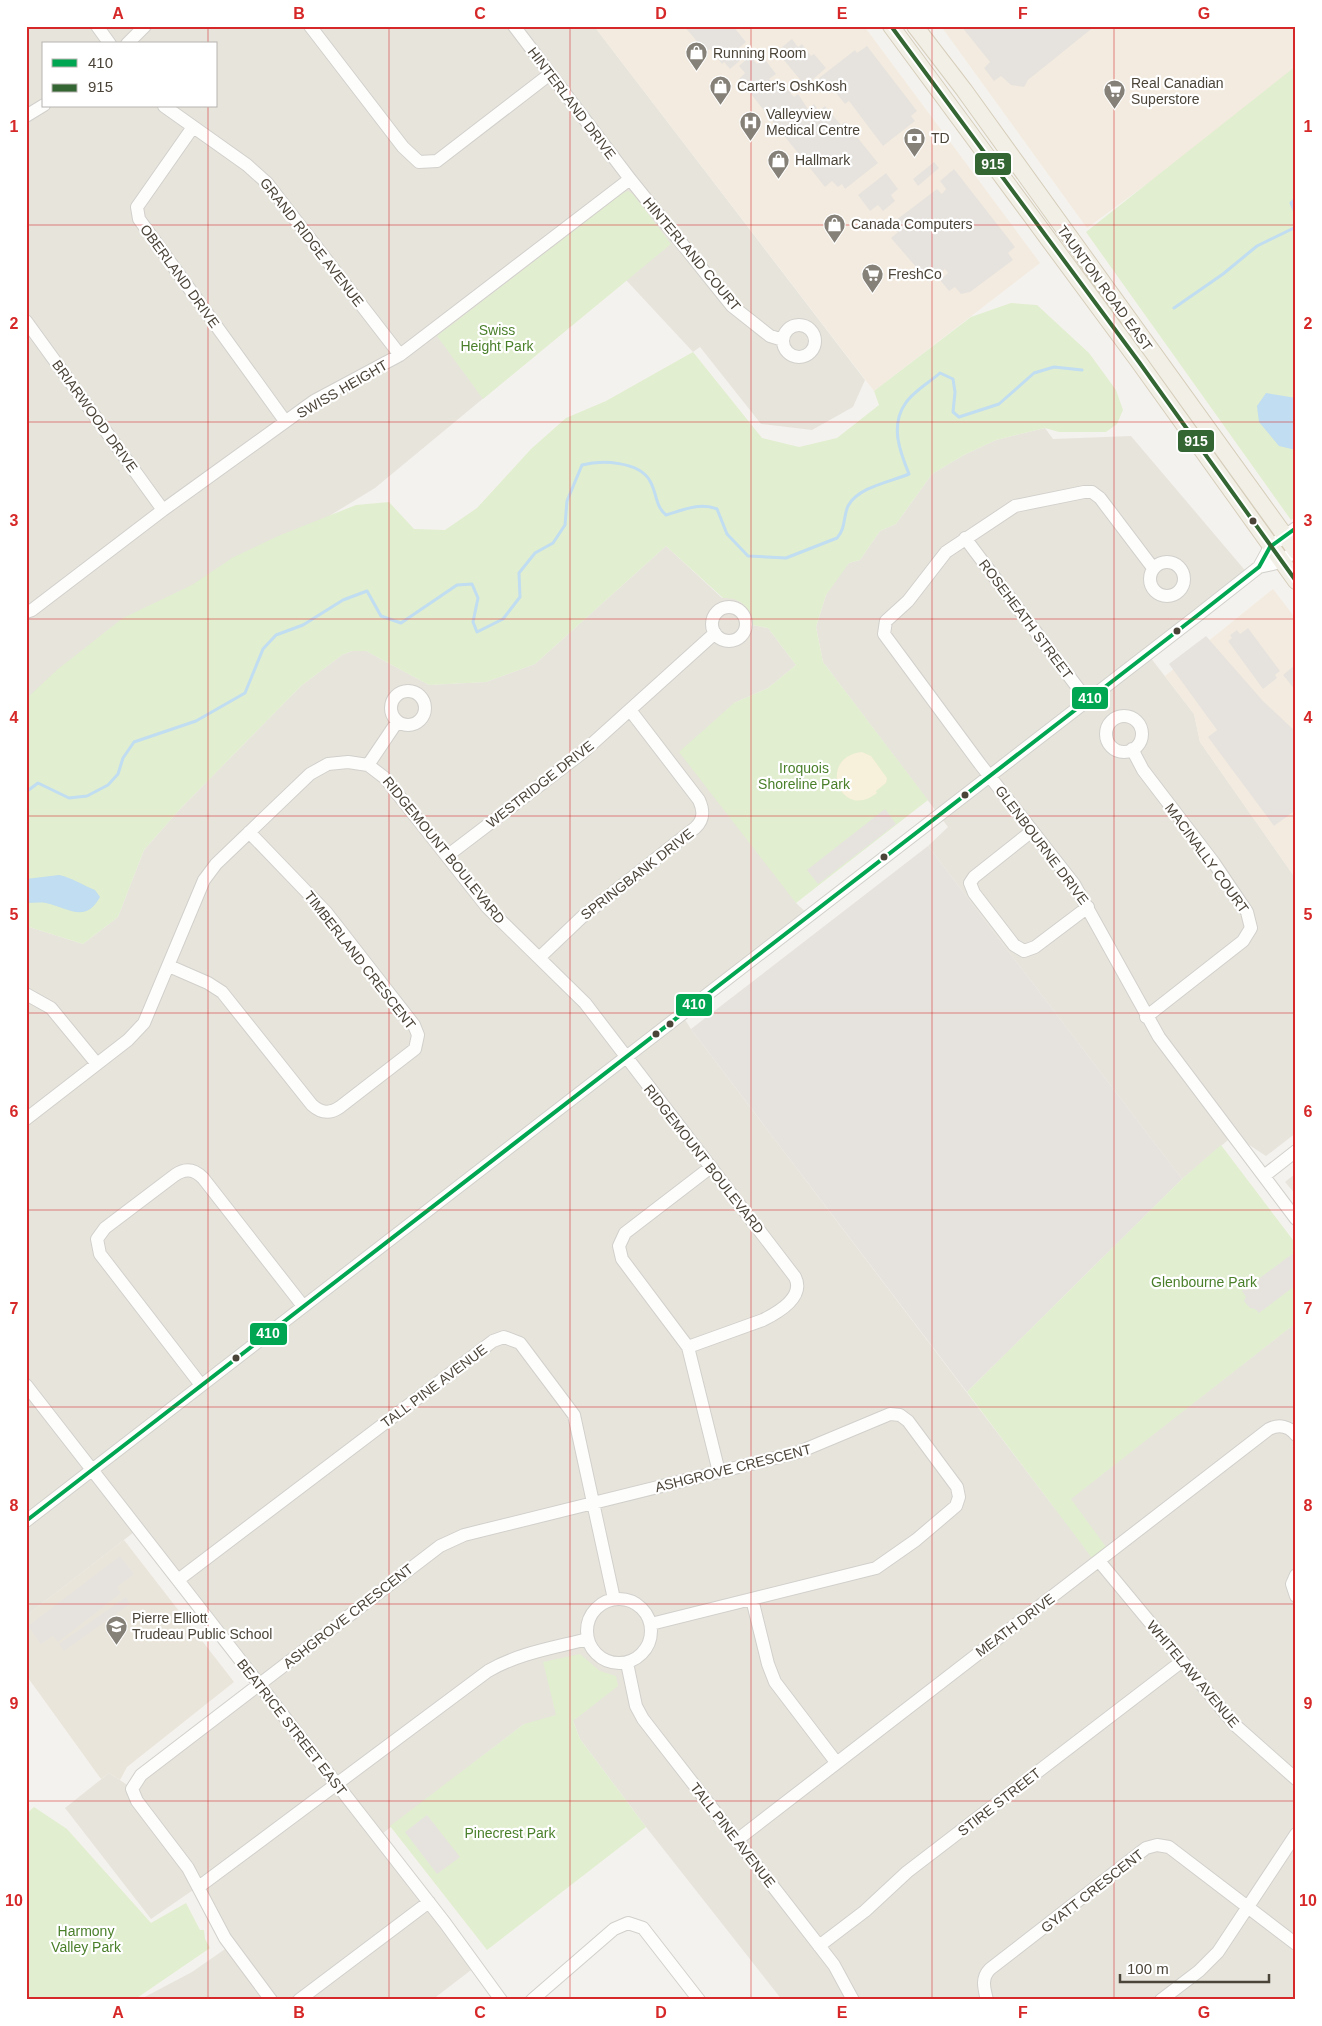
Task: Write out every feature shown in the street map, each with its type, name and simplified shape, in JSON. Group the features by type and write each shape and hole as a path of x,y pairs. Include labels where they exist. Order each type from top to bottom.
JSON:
{"main road":[{"name":"TAUNTON ROAD EAST","path":"891,26 1139,362 1296,581"},
{"name":"TAUNTON ROAD EAST","path":"915,26 1290,532 1296,551"}],"street":[{"path":"97,26 109,42"},
{"path":"128,42 145,26"},
{"path":"310,26 403,147 419,162 437,161 550,74"},
{"name":"HINTERLAND DRIVE","path":"514,26 630,179"},
{"path":"26,116 42,106"},
{"name":"GRAND RIDGE AVENUE","path":"167,108 247,165 266,183 400,355"},
{"name":"OBERLAND DRIVE","path":"193,128 137,207 139,219 286,422"},
{"name":"HINTERLAND COURT","path":"630,179 732,306 770,336 783,340"},
{"name":"SWISS HEIGHT","path":"26,612 32,610 163,510 314,401 400,355 630,179"},
{"name":"BRIARWOOD DRIVE","path":"26,321 163,510"},
{"path":"965,538 1015,506 1089,492 1100,498 1153,568"},
{"path":"26,1520 1259,567 1270,547 1290,532"},
{"name":"ROSEHEATH STREET","path":"965,538 1087,700"},
{"name":"GLENBOURNE DRIVE","path":"965,538 941,555 913,596 886,621 883,630 888,642 1088,907 1146,1017 1178,1063 1296,1219"},
{"path":"1259,567 1282,562 1296,551"},
{"name":"WESTRIDGE DRIVE","path":"448,856 582,752 715,633"},
{"name":"SPRINGBANK DRIVE","path":"539,958 582,917 695,828 702,819 702,807 699,800 630,710"},
{"path":"26,1119 128,1040 144,1024 206,876 249,832 316,770 340,762 368,765 397,722"},
{"name":"MACINALLY COURT","path":"1132,750 1143,770 1223,876 1247,912 1251,923 1250,933 1243,941 1146,1017"},
{"name":"RIDGEMOUNT BOULEVARD","path":"368,765 389,782 486,907 585,1003 797,1282 798,1289 790,1302 767,1318 688,1347"},
{"path":"1032,831 974,876 970,883 974,893 1014,945 1024,951 1035,947 1088,907"},
{"name":"TIMBERLAND CRESCENT","path":"169,966 208,983 222,992 312,1105 321,1111 331,1112 340,1108 415,1049 418,1035 414,1025 326,912 249,832"},
{"path":"26,994 51,1008 97,1064"},
{"path":"1264,1176 1296,1151"},
{"path":"711,1167 626,1233 619,1246 622,1259 688,1347 719,1472"},
{"path":"201,1385 100,1254 97,1247 98,1236 112,1223 175,1175 186,1170 194,1171 203,1178 303,1306"},
{"name":"TALL PINE AVENUE","path":"178,1580 501,1338 511,1338 520,1343 571,1410 578,1428 614,1599"},
{"name":"BEATRICE STREET EAST","path":"26,1385 260,1684 501,2000"},
{"name":"ASHGROVE CRESCENT","path":"200,1886 137,1801 132,1788 141,1774 449,1540 807,1450 882,1416 895,1414 908,1421 954,1482 959,1492 958,1502 953,1509 916,1540 876,1568 651,1624"},
{"name":"MEATH DRIVE","path":"736,1840 1269,1429 1277,1426 1285,1427 1296,1435"},
{"name":"WHITELAW AVENUE","path":"1099,1561 1239,1730 1296,1779"},
{"path":"1296,1575 1292,1584 1296,1596"},
{"path":"614,1599 624,1599 641,1607 651,1624 651,1639 644,1653 626,1663 607,1661 592,1648 588,1639 588,1622 592,1614 605,1602 614,1599"},
{"path":"752,1599 768,1664 775,1682 836,1762"},
{"path":"271,2000 225,1938 200,1886 466,1686 506,1660 530,1652 588,1639"},
{"name":"STIRE STREET","path":"819,1946 864,1911 907,1872 1181,1662"},
{"name":"TALL PINE AVENUE","path":"626,1663 634,1700 640,1715 840,1974 853,2000"},
{"path":"1161,2000 1199,1971 1218,1952 1296,1834"},
{"name":"GYATT CRESCENT","path":"987,2000 984,1983 985,1976 990,1969 1150,1846 1161,1845 1169,1847 1296,1944"},
{"path":"299,2000 428,1902"},
{"path":"532,2000 614,1930 628,1923 643,1928 698,2000"}],"shaded area":[{"path":"26,26 594,26 865,380 853,407 812,430 761,424 700,347 693,352 626,280 375,488 56,683 26,707"},
{"path":"594,26 864,26 1040,263 874,391"},
{"path":"684,26 733,26 746,42 738,49 744,57 730,69 724,62 722,64 710,49 706,52"},
{"path":"941,26 1296,26 1296,74 1087,228"},
{"path":"961,26 1095,26 1028,80 1024,87 1011,85 1001,76 994,81 984,68 990,62"},
{"path":"792,39 798,47 802,44 811,56 814,54 826,68 811,81 808,77 802,82 783,59 788,54 782,47"},
{"path":"867,46 917,111 911,116 915,121 883,146 849,101 845,104 833,89 830,92 821,84 819,78 855,50 857,53"},
{"path":"750,56 757,64 764,58 776,74 769,79 771,81 778,79 794,97 798,94 808,109 814,104 819,111 825,106 841,125 845,122 878,163 845,189 842,184 838,187 832,181 825,187 739,79 745,73 739,66"},
{"path":"934,162 939,168 918,186 913,179"},
{"path":"954,169 1015,247 1008,253 1013,260 970,292 961,294 955,287 949,291 940,280 948,273 945,269 929,282 891,238 898,232 891,224 937,189 942,194 946,189 940,181"},
{"path":"886,173 898,189 891,195 895,201 883,211 878,205 870,211 858,195"},
{"path":"1045,428 1053,439 1131,436 1249,575 1147,653 1194,714 1200,742 1296,879 1296,1133 1266,1156 1234,1135 1182,1179 928,846 948,827 823,662 816,627 826,595 842,571 849,563 860,560 880,531 896,524 932,474 964,455 996,440"},
{"path":"666,546 722,598 734,598 744,604 749,609 752,625 768,628 796,665 768,688 734,703 796,903 809,915 771,944 677,1007 691,1029 1056,1510 1293,1325 1296,1329 1296,2000 782,2000 646,1827 580,1739 573,1721 524,1724 378,1837 475,1967 432,2000 139,2000 192,1972 228,1947 199,1886 151,1919 65,1808 109,1773 132,1788 259,1684 138,1529 26,1616 26,926 83,944 118,917 144,850 180,809 301,686 342,655 352,651 366,651 429,685 486,682 535,664"},
{"path":"1273,589 1296,619 1296,879 1200,742 1194,714 1165,676"},
{"path":"1248,628 1280,671 1275,675 1277,678 1263,689 1228,641 1232,638 1230,635 1237,630 1240,634"},
{"path":"1206,636 1263,701 1296,732 1296,810 1274,826 1208,737 1217,730 1169,664"},
{"path":"1296,664 1296,691 1283,675"},
{"path":"885,809 896,824 818,884 807,870"},
{"path":"928,846 1182,1179 967,1392 691,1029"},
{"path":"1296,1173 1296,1195 1285,1182"},
{"path":"1295,1252 1296,1285 1259,1313 1255,1309 1250,1308 1244,1301 1246,1297 1242,1291"},
{"name":"Pierre Elliott Trudeau Public School","path":"124,1540 234,1682 127,1767 120,1780 109,1773 101,1779 26,1675 26,1616"},
{"path":"120,1556 134,1574 117,1587 121,1593 58,1642 53,1636 41,1644 28,1626"},
{"path":"126,1597 130,1604 64,1651 59,1644"},
{"path":"427,1815 460,1857 437,1874 405,1832"}],"green space":[{"path":"1296,66 1296,517 1291,520 1086,232"},
{"name":"Swiss Height Park","path":"628,191 633,194 671,244 483,399 437,336"},
{"name":"Iroquois Shoreline Park","path":"1011,303 1037,305 1089,353 1116,390 1123,410 1117,424 1106,432 1059,432 1045,428 996,440 964,455 932,474 896,524 880,531 860,560 849,563 826,595 816,627 823,662 928,800 796,903 679,752 734,703 768,688 796,665 768,628 752,625 751,618 744,604 729,598 723,598 666,546 535,664 486,682 429,685 366,651 352,651 342,655 301,686 180,809 144,850 118,917 83,944 26,926 26,699 58,669 123,618 192,585 232,558 278,536 356,505 389,502 414,529 445,530 477,508 531,449 566,418 606,401 693,352 762,438 799,447 837,438 879,405 874,391 971,317"},
{"name":"Glenbourne Park","path":"1221,1145 1296,1244 1296,1323 1071,1499 1106,1547 1092,1558 967,1392 1182,1179"},
{"name":"Pinecrest Park","path":"580,1654 600,1671 616,1676 618,1686 573,1721 580,1739 646,1827 487,1950 390,1826 524,1724 556,1715 543,1662"},
{"name":"Harmony Valley Park","path":"34,1807 67,1829 151,1923 186,1903 200,1930 204,1930 205,1939 210,1948 134,2000 26,2000 26,1814"}],"sand":[{"path":"862,752 871,756 887,778 886,783 876,791 877,793 864,800 853,800 844,794 838,785 837,775 840,765 848,756"}],"water":[{"path":"1266,393 1296,398 1296,450 1279,446 1259,422 1257,406"},
{"path":"59,875 95,890 100,897 88,910 82,912 46,903 26,903 26,879"}],"waterway":[{"path":"1296,198 1291,203 1296,215"},
{"path":"1174,308 1223,274 1257,246 1296,227"},
{"path":"26,792 38,783 69,798 87,796 108,785 118,774 123,758 134,742 196,721 245,693 263,649 276,635 303,625 343,600 367,591 381,616 401,623 457,585 472,584 478,598 473,622 477,632 503,619 520,597 519,573 535,553 553,543 565,525 567,501 582,465 609,463 637,469 645,474 650,481 660,508 666,515 704,506 717,509 727,534 748,556 786,558 837,538 842,530 846,510 853,499 875,486 909,474 902,457 898,439 897,430 900,412 912,395 940,373 953,379 955,392 953,412 959,417 999,404 1034,373 1054,367 1082,370"}],"transit line":[{"name":"915","path":"891,26 1139,362 1296,581"},
{"name":"410","path":"26,1521 1198,615 1259,567 1270,547 1296,528"}],"place":[{"name":"Running Room","path":"697,72"},
{"name":"Carter's OshKosh","path":"721,105"},
{"name":"Real Canadian Superstore","path":"1115,110"},
{"name":"Valleyview Medical Centre","path":"750,141"},
{"name":"TD","path":"915,157"},
{"name":"Hallmark","path":"779,179"},
{"name":"Canada Computers","path":"835,243"},
{"name":"FreshCo","path":"872,293"},
{"name":"Pierre Elliott Trudeau Public School","path":"116,1645"}]}
